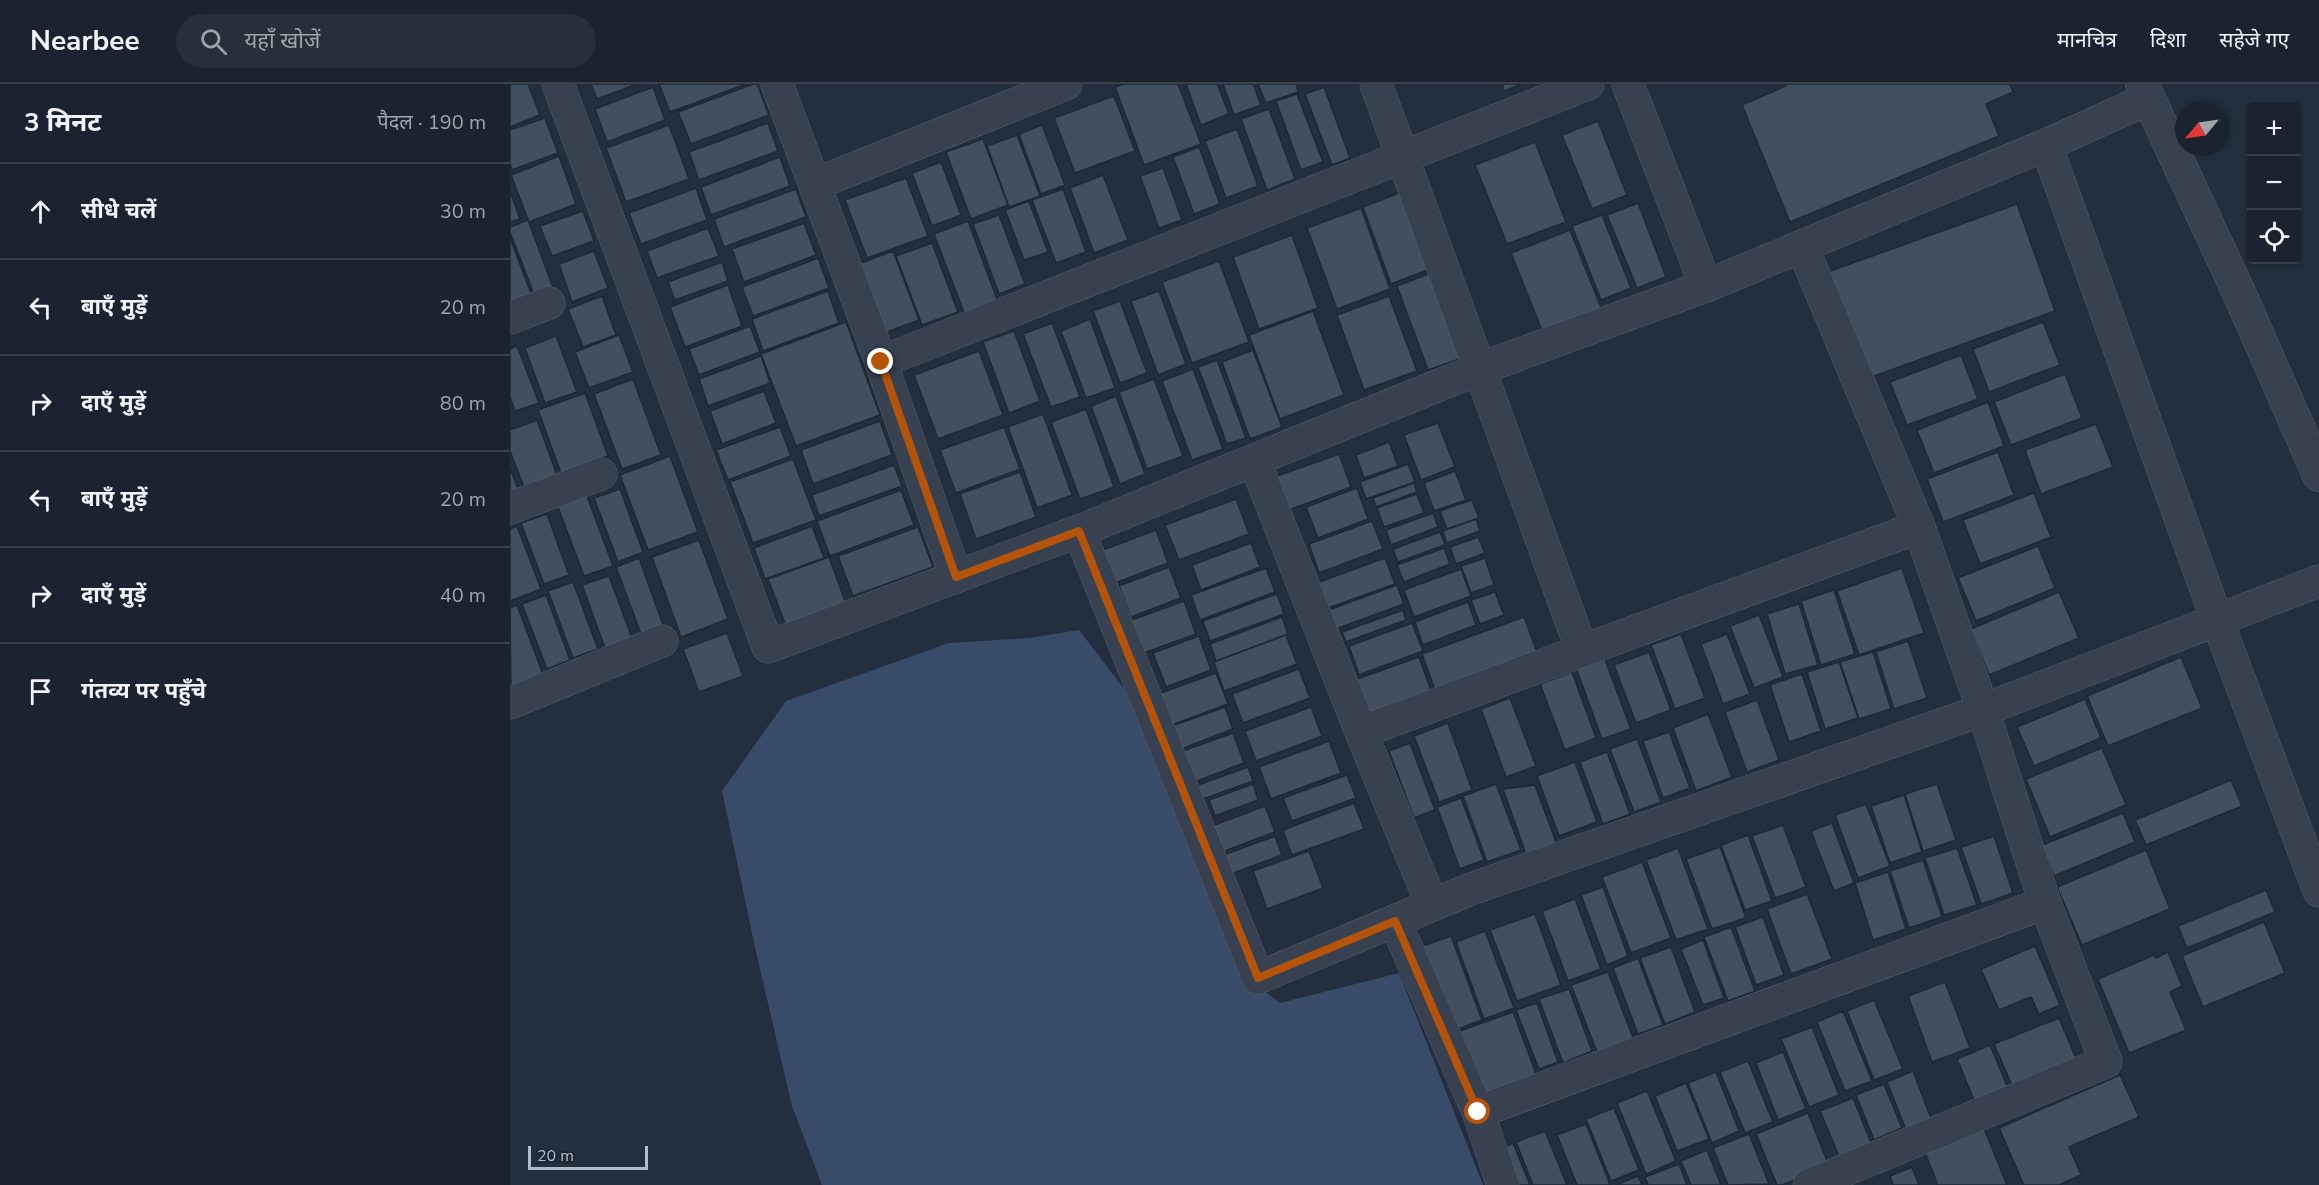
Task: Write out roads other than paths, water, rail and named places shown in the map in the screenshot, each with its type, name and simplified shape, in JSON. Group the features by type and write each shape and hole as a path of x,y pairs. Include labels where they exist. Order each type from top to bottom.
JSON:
{"street":[{"path":"558,84 768,647 1079,531 1479,369 1706,286 2046,145 2145,91 2240,295 2319,475"},
{"path":"777,84 881,362 956,577"},
{"path":"815,184 1066,84"},
{"path":"1376,84 1582,651"},
{"path":"881,362 1588,84"},
{"path":"1628,84 1706,286"},
{"path":"2046,145 2217,620 2319,891"},
{"path":"1802,246 1919,527 1983,710 2045,903 2106,1062 1809,1185"},
{"path":"510,318 549,303"},
{"path":"1254,460 1432,905"},
{"path":"510,508 602,474"},
{"path":"1361,732 1919,527"},
{"path":"1079,531 1258,978 1471,889 1983,710 2319,581"},
{"path":"510,703 662,641"},
{"path":"1478,1112 2045,903"},
{"path":"1395,921 1478,1112 1503,1185"}],"water":[{"path":"1079,630 1145,716 1241,974 1280,1003 1399,973 1483,1185 822,1185 792,1106 722,791 786,701 949,643 1030,638"}]}
